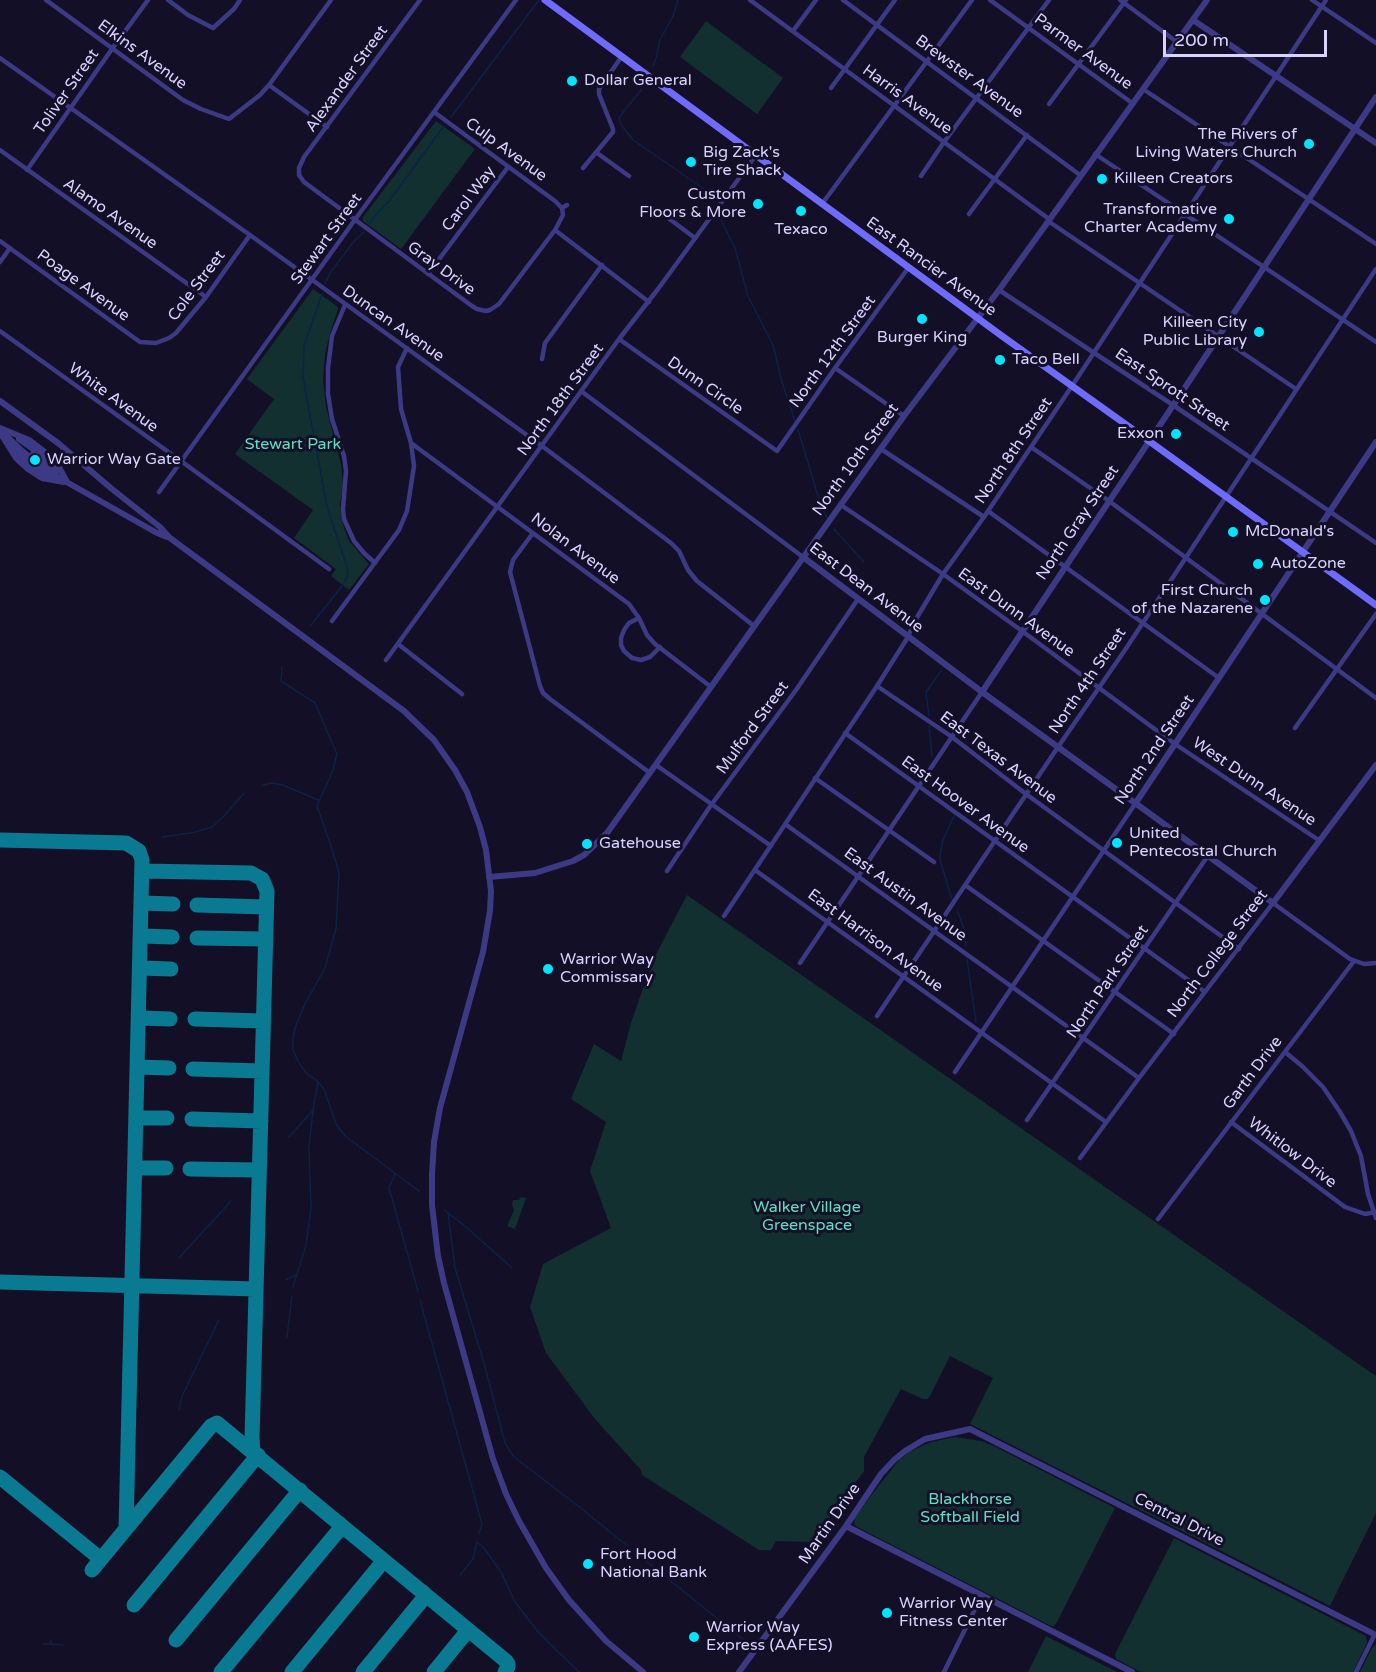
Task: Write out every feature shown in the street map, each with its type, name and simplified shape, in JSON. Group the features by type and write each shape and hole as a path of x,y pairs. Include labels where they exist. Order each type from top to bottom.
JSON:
{"main road":[{"name":"East Rancier Avenue","path":"545,0 978,318 1376,605"}],"street":[{"name":"Elkins Avenue","path":"46,0 183,100 201,109 230,119 269,85"},
{"path":"54,6 59,0"},
{"name":"Toliver Street","path":"27,170 148,0"},
{"path":"168,0 188,15 213,28 234,9 240,0"},
{"path":"327,128 269,85 331,0"},
{"name":"Alexander Street","path":"299,175 299,168 304,157 420,0"},
{"name":"Stewart Street","path":"159,492 516,0"},
{"name":"Harris Avenue","path":"750,0 1048,220 1296,389"},
{"path":"793,32 816,0"},
{"name":"Brewster Avenue","path":"843,0 1080,175"},
{"path":"831,88 895,0"},
{"path":"822,204 972,0"},
{"name":"Parmer Avenue","path":"990,0 1132,103"},
{"path":"921,176 1049,0"},
{"name":"North 10th Street","path":"489,877 535,873 573,861 584,855 607,833 904,416 999,290 1207,0"},
{"path":"1312,0 1376,43"},
{"name":"North 8th Street","path":"724,916 877,686 908,637 913,624 943,574 1072,386 1326,0"},
{"path":"1049,104 1124,1 1177,42"},
{"path":"1193,20 1376,143"},
{"path":"583,168 613,132 599,89 622,56"},
{"name":"Duncan Avenue","path":"0,58 407,348 671,543 679,551 688,570 697,581 754,626"},
{"path":"1143,88 1376,244"},
{"name":"North Gray Street","path":"800,963 1376,97"},
{"name":"Culp Avenue","path":"434,112 565,207 555,230"},
{"path":"969,214 1027,135"},
{"name":"Alamo Avenue","path":"0,150 206,297"},
{"path":"597,153 629,176"},
{"name":"North 18th Street","path":"386,660 756,154"},
{"path":"1095,154 1376,342"},
{"name":"Carol Way","path":"428,274 508,167"},
{"name":"Gray Drive","path":"299,175 306,185 354,221 477,309 486,311 499,304 555,230"},
{"path":"656,209 695,238"},
{"path":"555,230 649,302"},
{"name":"Cole Street","path":"156,343 176,333 206,297 250,235"},
{"name":"Poage Avenue","path":"0,241 140,342 156,343"},
{"path":"0,262 10,248"},
{"path":"542,359 544,343 602,265"},
{"name":"North 12th Street","path":"777,451 909,267"},
{"name":"North 4th Street","path":"877,1016 1376,269"},
{"name":"East Sprott Street","path":"999,290 1376,543"},
{"path":"345,305 332,336 328,394 346,471 344,519 354,541 375,563"},
{"name":"White Avenue","path":"0,331 328,569"},
{"name":"Dunn Circle","path":"619,339 777,451"},
{"path":"332,621 399,530 407,511 414,466 411,443 401,409 398,367 407,348"},
{"path":"835,368 904,416"},
{"name":"East Dean Avenue","path":"582,391 982,692 1207,857 1274,903"},
{"path":"0,401 64,448 160,527 170,538 392,701 425,730 441,750 467,792 483,838 489,877 490,911 486,939 444,1093 434,1142 432,1205 438,1256 493,1459 518,1519 546,1569 569,1600 606,1641 643,1672"},
{"path":"0,429 21,450 48,471 146,527 170,538"},
{"path":"0,429 29,440 55,460 67,482"},
{"name":"North 2nd Street","path":"955,1071 1376,442"},
{"name":"Nolan Avenue","path":"411,443 629,604 647,635 711,687"},
{"path":"1030,447 1109,501 1376,698"},
{"path":"881,449 984,517"},
{"name":"East Dunn Avenue","path":"841,505 943,574 1175,744"},
{"path":"988,511 1219,678"},
{"path":"533,533 513,560 510,572 543,693 650,773"},
{"name":"Mulford Street","path":"667,871 858,599"},
{"path":"1295,728 1376,615"},
{"path":"639,618 629,623 624,630 621,645 624,651 632,658 641,660 650,657 660,647"},
{"path":"398,644 462,694"},
{"name":"East Texas Avenue","path":"877,686 952,737 1026,794 1239,949"},
{"name":"East Hoover Avenue","path":"845,733 1205,992"},
{"name":"West Dunn Avenue","path":"1175,744 1320,840"},
{"path":"656,765 771,846"},
{"name":"North College Street","path":"1080,1158 1376,765"},
{"path":"815,778 934,862"},
{"name":"East Austin Avenue","path":"785,824 1139,1078"},
{"name":"North Park Street","path":"1027,1120 1207,857"},
{"name":"East Harrison Avenue","path":"755,870 1106,1122"},
{"path":"965,885 1174,1034"},
{"path":"1274,903 1354,961 1373,964 1376,968"},
{"name":"Garth Drive","path":"1158,1219 1354,961"},
{"path":"1285,1052 1323,1087 1341,1112 1361,1156 1368,1194 1375,1215"},
{"name":"Whitlow Drive","path":"1231,1122 1345,1207 1375,1215"},
{"name":"Martin Drive","path":"739,1672 882,1474 905,1451 925,1439 970,1429"},
{"name":"Central Drive","path":"970,1429 1375,1635"},
{"path":"846,1526 1132,1672"},
{"path":"944,1672 982,1595"},
{"path":"1356,1672 1375,1635"}],"green space":[{"path":"706,21 783,78 757,114 680,57"},
{"path":"436,121 475,149 401,249 363,221 363,217"},
{"name":"Stewart Park","path":"313,289 338,307 325,354 323,379 326,407 341,464 342,522 349,541 369,564 349,590 331,576 336,569 294,538 313,510 235,454 274,399 247,379"},
{"name":"Walker Village Greenspace","path":"687,895 1376,1376 1376,1513 1330,1606 970,1424 993,1378 950,1356 927,1399 901,1389 864,1457 864,1471 812,1542 776,1541 771,1550 759,1550 642,1475 641,1470 595,1419 546,1353 530,1307 543,1264 611,1228 590,1171 606,1122 571,1099 594,1044 621,1061 631,1023 652,962"},
{"path":"521,1197 526,1198 515,1229 507,1226 514,1210 513,1200 519,1200"},
{"name":"Blackhorse Softball Field","path":"955,1437 981,1441 994,1446 1115,1508 1054,1626 855,1525 854,1519 899,1460 909,1452 931,1442"},
{"path":"1174,1538 1366,1636 1367,1643 1353,1672 1141,1672 1116,1659 1115,1654"},
{"path":"1046,1636 1117,1672 1028,1672"},
{"path":"1376,1644 1376,1672 1360,1672 1372,1648"}],"waterway":[{"path":"451,117 539,0"},
{"path":"653,66 660,40 673,16 678,0"},
{"path":"641,90 620,116 622,126 633,140 707,191 716,201"},
{"path":"370,223 444,126"},
{"path":"719,216 735,248 748,296 773,345 795,421"},
{"path":"325,284 330,273 354,241 364,232"},
{"path":"311,625 342,586 348,570 327,507 303,378 304,345 322,294"},
{"path":"798,430 822,509 827,518"},
{"path":"834,529 864,562"},
{"path":"282,667 281,681 315,703 337,754 333,770 317,806 339,873 336,929 325,968 296,1025 293,1050 306,1073 324,1089 336,1124 345,1136 419,1191"},
{"path":"929,716 926,692 941,671"},
{"path":"929,726 932,756"},
{"path":"263,785 272,783 283,785 318,800"},
{"path":"162,837 212,827 244,793"},
{"path":"952,899 940,854 943,840 955,814"},
{"path":"957,910 965,931 966,946"},
{"path":"967,959 976,1022"},
{"path":"289,1137 313,1110 318,1082"},
{"path":"293,1287 306,1245 311,1208 309,1148 313,1110"},
{"path":"395,1174 389,1188 418,1291"},
{"path":"179,1258 231,1201"},
{"path":"444,1210 512,1268"},
{"path":"448,1212 455,1268 505,1443 513,1456 745,1641"},
{"path":"286,1280 296,1275"},
{"path":"287,1337 292,1296"},
{"path":"420,1300 482,1524 479,1533"},
{"path":"179,1409 182,1396 219,1320"},
{"path":"460,1575 473,1559 477,1542 501,1572 515,1602 539,1633 579,1672"},
{"path":"51,1641 51,1644 63,1645"},
{"path":"43,1644 51,1644"}],"taxiway":[{"path":"0,840 126,843 139,851 142,860 126,1529"},
{"path":"143,871 251,873 262,879 267,891 253,1452"},
{"path":"142,903 173,904"},
{"path":"197,905 266,907"},
{"path":"141,936 172,937"},
{"path":"197,938 265,939"},
{"path":"140,968 171,969"},
{"path":"139,1018 170,1019"},
{"path":"195,1019 263,1021"},
{"path":"138,1067 169,1068"},
{"path":"193,1069 262,1071"},
{"path":"136,1118 167,1118"},
{"path":"192,1119 261,1121"},
{"path":"135,1168 166,1168"},
{"path":"190,1169 259,1170"},
{"path":"0,1282 256,1289"},
{"path":"92,1570 211,1426 217,1423 506,1661 508,1667 505,1672"},
{"path":"134,1605 258,1455"},
{"path":"0,1477 97,1556"},
{"path":"176,1640 300,1490"},
{"path":"221,1672 339,1530 339,1523"},
{"path":"292,1672 381,1564"},
{"path":"363,1672 423,1599 423,1592"},
{"path":"434,1672 465,1634"}],"place":[{"name":"Dollar General","path":"572,81"},
{"name":"The Rivers of Living Waters Church","path":"1309,144"},
{"name":"Big Zack's Tire Shack","path":"691,162"},
{"name":"Killeen Creators","path":"1102,179"},
{"name":"Custom Floors & More","path":"758,204"},
{"name":"Texaco","path":"801,211"},
{"name":"Transformative Charter Academy","path":"1229,219"},
{"name":"Burger King","path":"922,319"},
{"name":"Killeen City Public Library","path":"1259,332"},
{"name":"Taco Bell","path":"1000,360"},
{"name":"Exxon","path":"1176,434"},
{"name":"Warrior Way Gate","path":"35,460"},
{"name":"McDonald's","path":"1233,532"},
{"name":"AutoZone","path":"1258,564"},
{"name":"First Church of the Nazarene","path":"1265,600"},
{"name":"United Pentecostal Church","path":"1117,843"},
{"name":"Gatehouse","path":"587,844"},
{"name":"Warrior Way Commissary","path":"548,969"},
{"name":"Fort Hood National Bank","path":"588,1564"},
{"name":"Warrior Way Fitness Center","path":"887,1613"},
{"name":"Warrior Way Express (AAFES)","path":"694,1637"}]}
